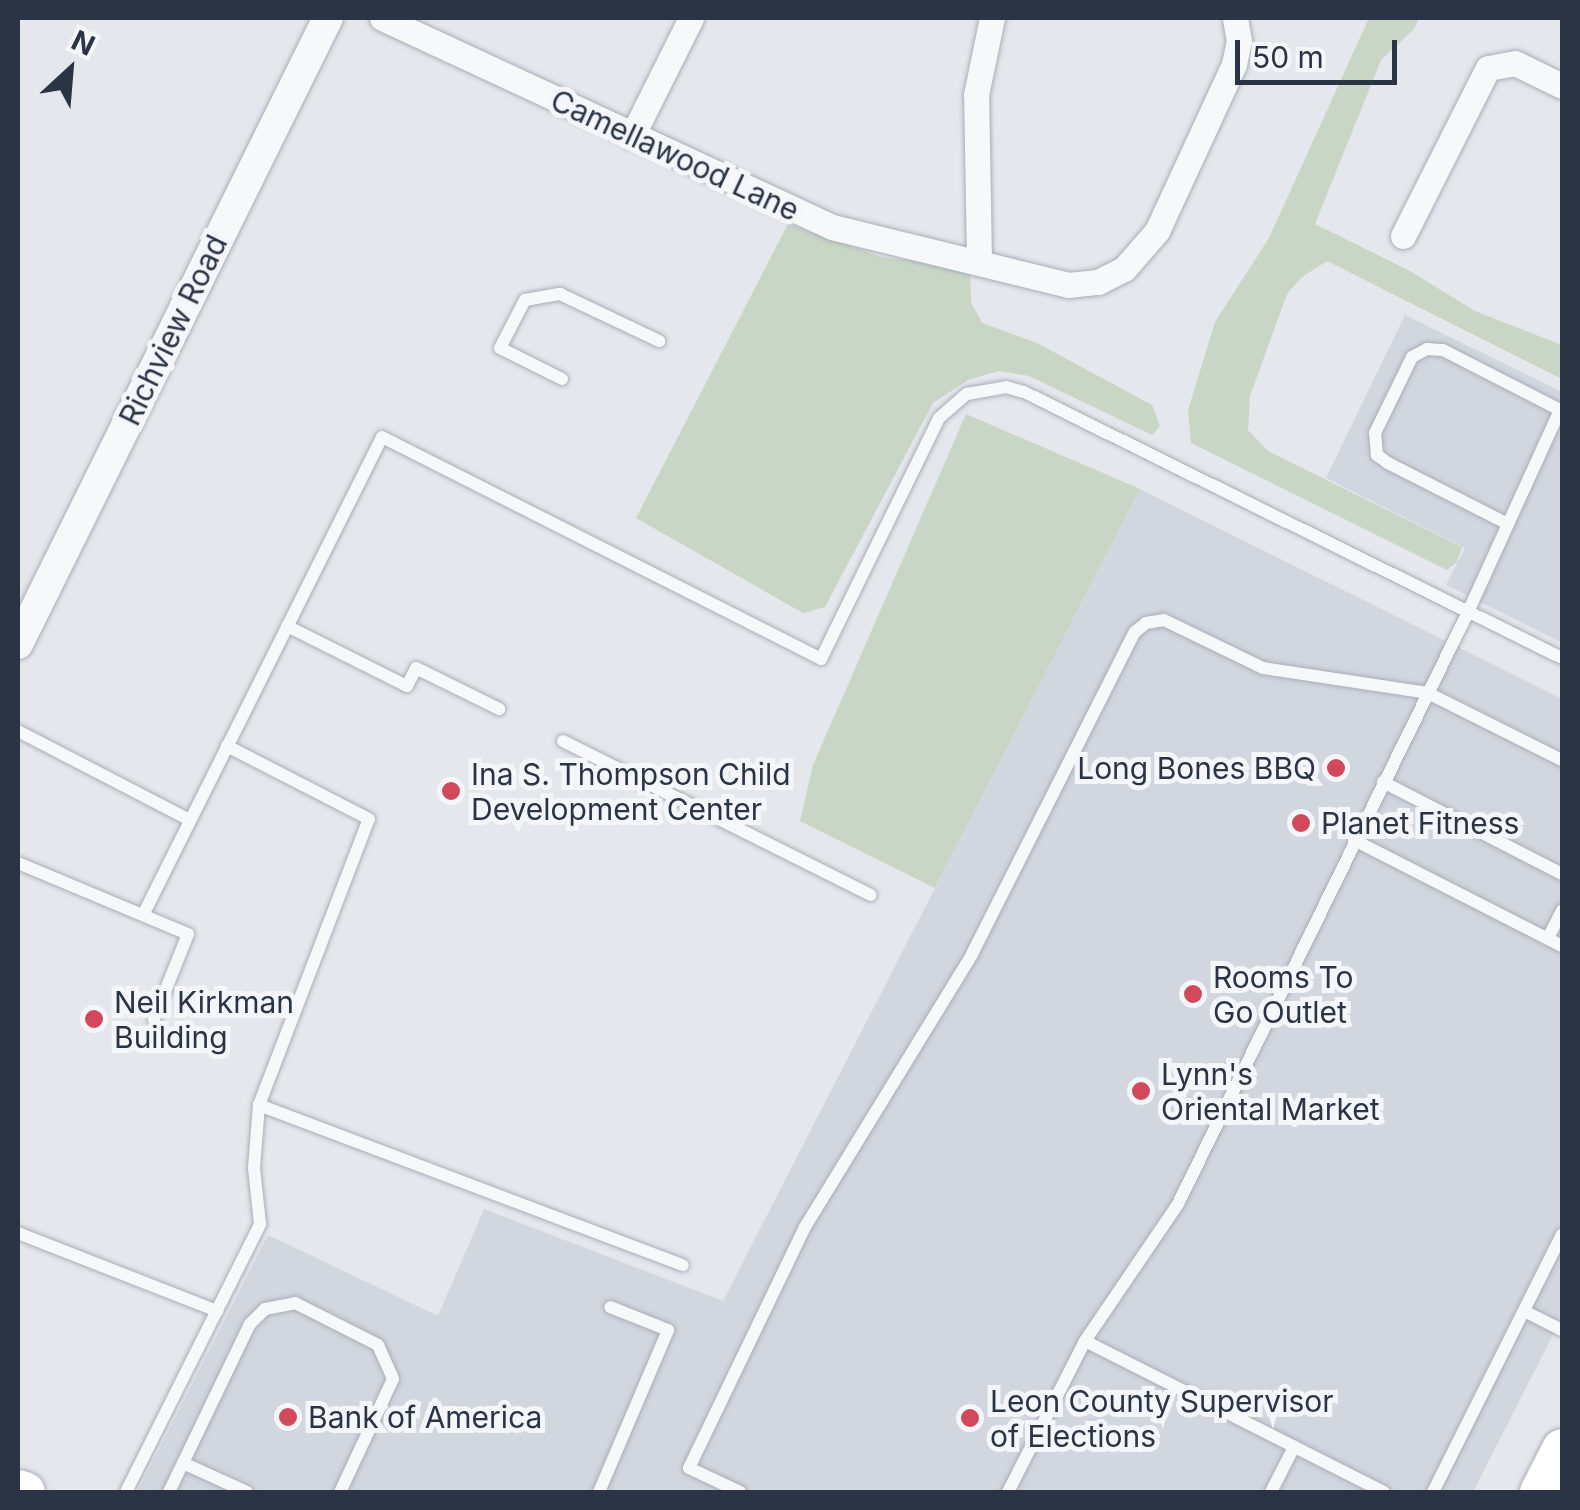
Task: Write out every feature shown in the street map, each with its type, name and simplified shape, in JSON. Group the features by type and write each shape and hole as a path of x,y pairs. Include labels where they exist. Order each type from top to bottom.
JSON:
{"main road":[{"path":"1540,1492 1562,1448"},
{"path":"18,1490 25,1492"}],"street":[{"name":"Richview Road","path":"22,625 328,18"},
{"name":"Camellawood Lane","path":"382,18 832,226 883,243 979,260 1068,286 1098,282 1138,257 1157,231 1234,64 1236,23"},
{"path":"632,136 691,18"},
{"path":"979,260 976,96 981,54 992,18"},
{"path":"1403,236 1488,68 1514,63 1562,86"}],"lane":[{"path":"562,379 500,348 526,300 560,294 659,341"},
{"path":"1008,1492 1085,1341 1178,1204 1468,612 1561,410 1443,350 1428,349 1412,358 1376,433 1377,455 1508,524"},
{"path":"143,915 382,438 821,659 939,418 967,394 1006,387 1562,658"},
{"path":"740,1492 689,1468 805,1226 972,954 1135,632 1146,622 1164,620 1263,668 1428,693 1562,760"},
{"path":"288,626 407,686 416,668 499,709"},
{"path":"18,731 190,820"},
{"path":"563,742 871,895"},
{"path":"126,1492 260,1224 254,1168 259,1105 368,819 227,746"},
{"path":"1383,782 1562,874"},
{"path":"1354,840 1562,946"},
{"path":"18,863 188,934 154,1019"},
{"path":"1548,938 1562,910"},
{"path":"259,1105 683,1266"},
{"path":"18,1233 217,1312"},
{"path":"1433,1492 1562,1234"},
{"path":"169,1492 250,1324 266,1309 294,1303 378,1345 393,1379 340,1492"},
{"path":"599,1492 668,1330 610,1307"},
{"path":"1524,1311 1562,1330"},
{"path":"1085,1341 1384,1492"},
{"path":"1271,1492 1294,1447"},
{"path":"183,1463 247,1492"}],"shaded area":[{"path":"1405,315 1562,392 1562,643 1446,585 1465,548 1326,478"},
{"path":"1140,489 1562,699 1562,1317 1473,1492 138,1491 268,1235 438,1316 484,1209 723,1301"}],"green space":[{"path":"1369,18 1419,18 1414,29 1381,60 1315,224 1410,271 1475,311 1562,345 1562,379 1327,261 1302,277 1287,294 1250,396 1248,430 1268,451 1462,547 1457,562 1447,570 1191,443 1188,410 1215,322 1269,238"},
{"path":"788,224 881,257 970,268 971,302 982,323 1037,343 1152,405 1160,426 1152,435 1029,376 999,371 968,380 933,403 825,607 803,613 636,518"},
{"path":"966,414 1140,489 935,888 800,821 813,765"}],"place":[{"name":"Long Bones BBQ","path":"1336,768"},
{"name":"Ina S. Thompson Child Development Center","path":"451,791"},
{"name":"Planet Fitness","path":"1301,823"},
{"name":"Rooms To Go Outlet","path":"1193,994"},
{"name":"Neil Kirkman Building","path":"94,1019"},
{"name":"Lynn's Oriental Market","path":"1141,1091"},
{"name":"Bank of America","path":"288,1417"},
{"name":"Leon County Supervisor of Elections","path":"970,1418"}]}
